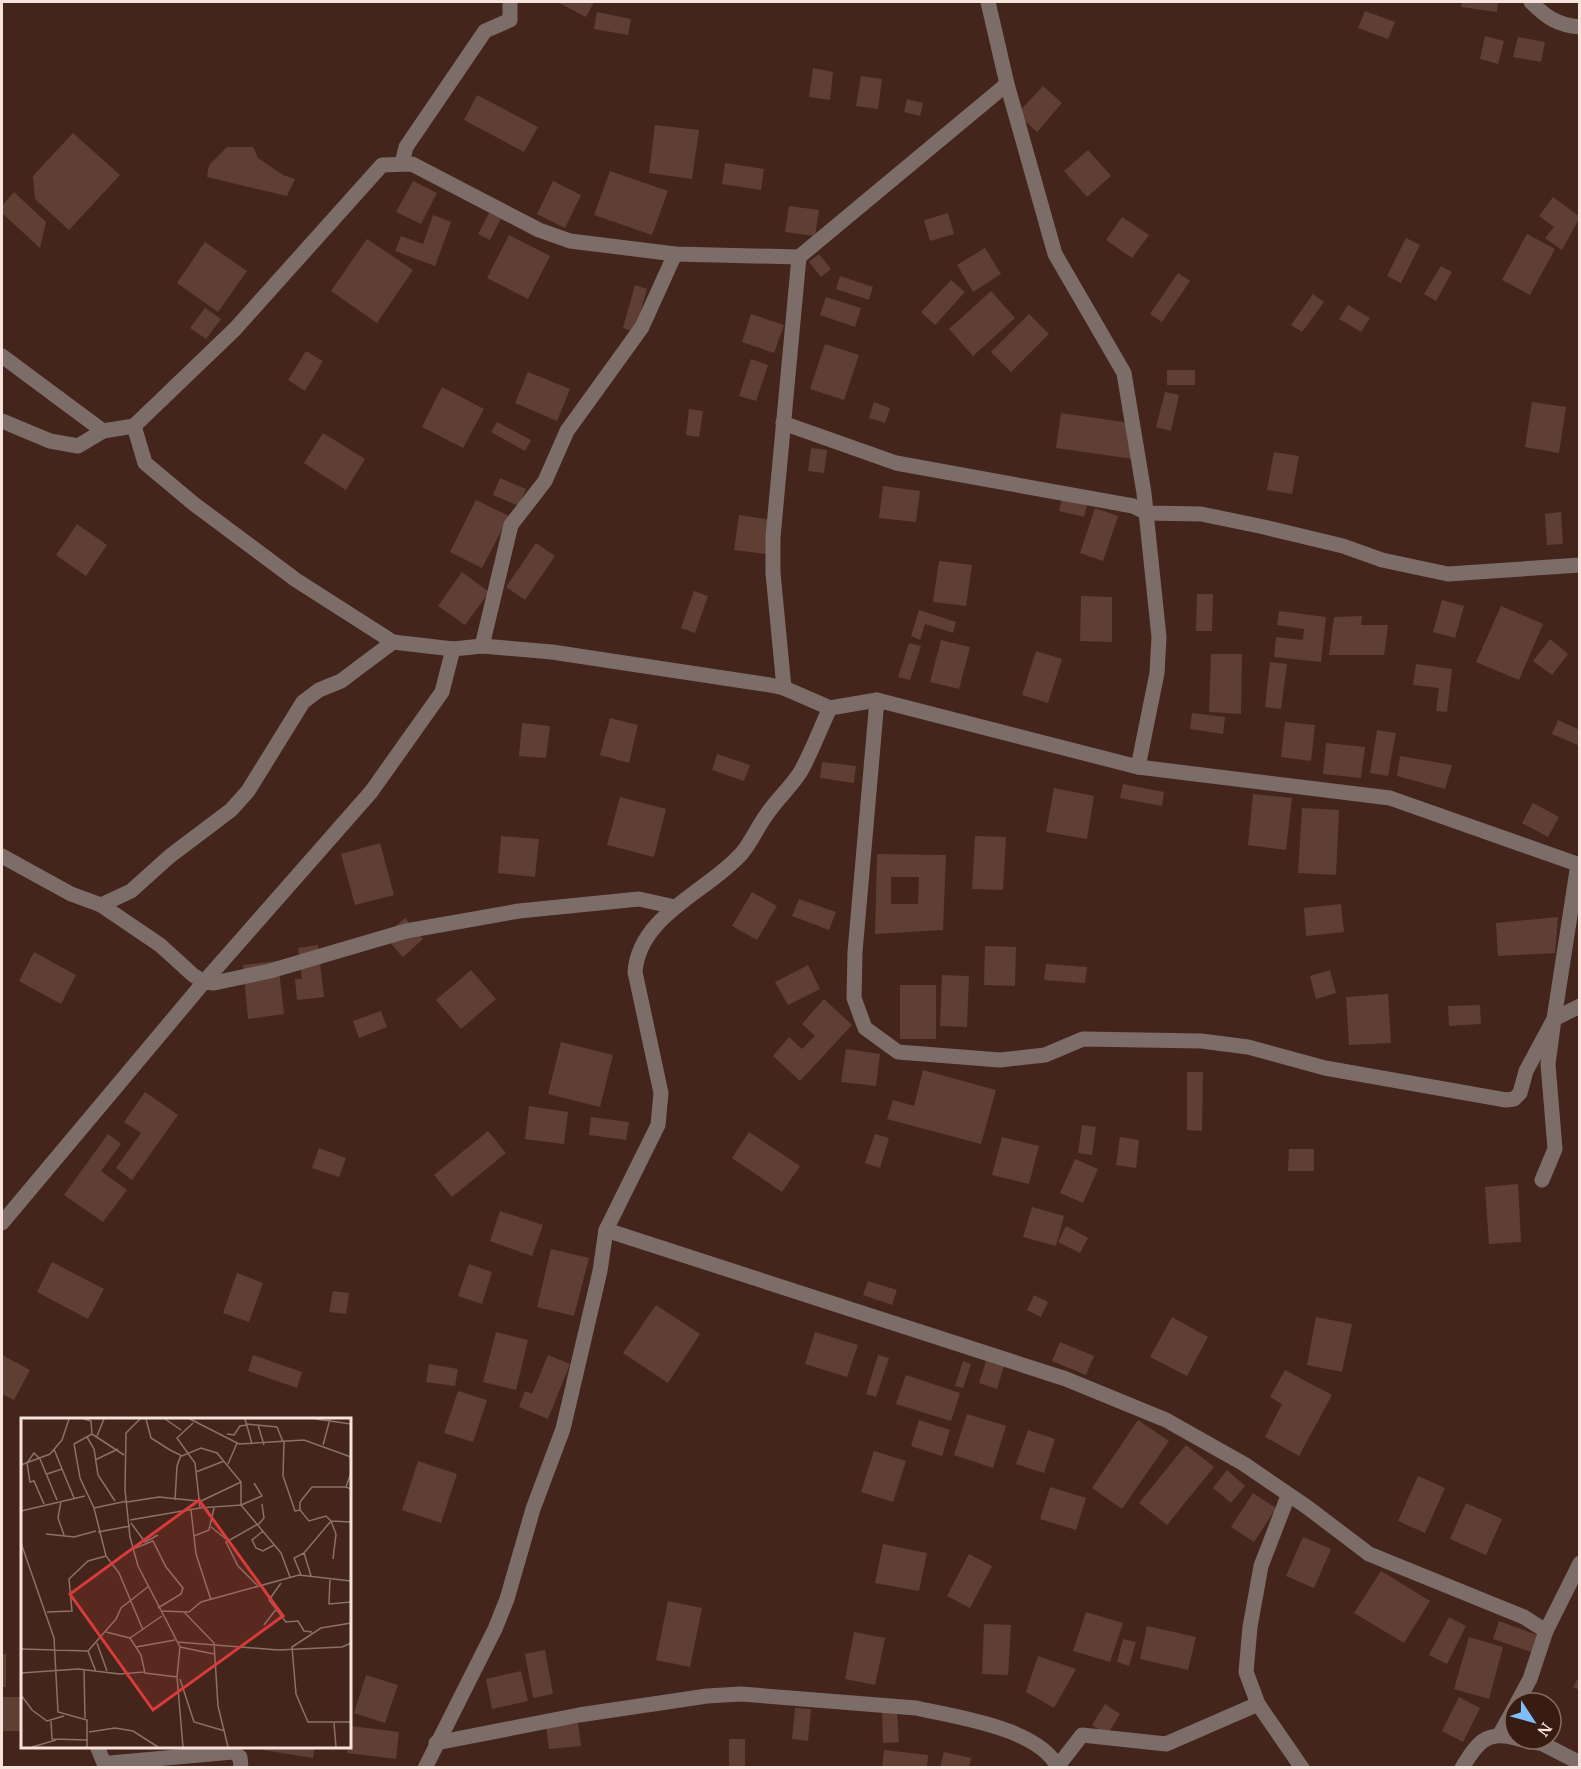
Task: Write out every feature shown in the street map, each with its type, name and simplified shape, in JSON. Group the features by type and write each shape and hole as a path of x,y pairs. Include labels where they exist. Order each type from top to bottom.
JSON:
{"street":[{"path":"402,163 406,147 485,31 510,20 510,2"},
{"path":"988,2 1007,84 1055,254 1124,373 1147,513 1160,637 1157,673 1138,767"},
{"path":"1531,2 1547,18 1564,25 1580,27"},
{"path":"2,421 50,441 78,446 103,431 134,426 235,329 382,165 412,164 539,230 570,241 675,254 798,257 1007,84"},
{"path":"482,646 511,525 544,481 567,430 642,327 675,254"},
{"path":"784,688 773,573 773,537 798,257"},
{"path":"2,356 103,431"},
{"path":"783,423 896,463 1133,506 1147,513 1201,514 1306,537 1382,560 1448,574 1580,565"},
{"path":"134,426 145,463 194,504 296,580 393,642 453,649 482,646 552,652 784,688 830,708 877,700 1138,767 1390,798 1579,865 1548,1064 1555,1149 1542,1180"},
{"path":"101,905 131,891 170,855 231,810 248,790 303,702 319,690 341,681 393,642"},
{"path":"2,1223 204,982 371,792 441,692 453,649"},
{"path":"877,700 855,952 854,998 865,1028 898,1052 1000,1060 1045,1055 1083,1039 1201,1041 1248,1047 1325,1068 1506,1100 1514,1099 1520,1094 1526,1071 1554,1019 1580,1006"},
{"path":"424,1767 495,1629 507,1599 532,1509 562,1429 592,1310 606,1230 658,1125 661,1093 635,969 637,956 643,943 675,908 726,869 744,851 765,816 800,772 830,708"},
{"path":"2,856 71,894 101,905 160,945 204,982 213,983 270,971 406,931 519,911 639,899 675,908"},
{"path":"606,1230 1066,1378 1119,1399 1166,1420 1244,1464 1288,1496 1306,1506 1369,1554 1524,1617 1546,1631"},
{"path":"1288,1496 1261,1566 1250,1628 1246,1672 1258,1704 1302,1767"},
{"path":"1524,1691 1530,1679 1546,1631 1580,1563"},
{"path":"436,1743 579,1715 707,1696 741,1694 926,1710 992,1726 1036,1743 1049,1753 1058,1767 1082,1735 1166,1744 1258,1704"},
{"path":"1462,1767 1475,1747 1487,1738 1503,1737"},
{"path":"98,1748 107,1767 110,1763 233,1752 240,1758 241,1767"},
{"path":"1554,1751 1571,1762"}],"building":[{"path":"557,2 594,2 586,17"},
{"path":"1462,2 1498,2 1497,12 1461,7"},
{"path":"1365,11 1395,22 1388,39 1358,28"},
{"path":"597,12 631,19 628,35 594,29"},
{"path":"1485,36 1504,41 1498,64 1480,59"},
{"path":"1518,37 1545,42 1541,62 1513,57"},
{"path":"813,68 833,72 830,100 809,97"},
{"path":"861,76 882,79 878,109 856,106"},
{"path":"1043,86 1062,103 1037,132 1017,114"},
{"path":"477,95 538,127 524,152 464,120"},
{"path":"907,99 923,103 920,116 904,112"},
{"path":"655,125 699,130 692,179 649,173"},
{"path":"73,133 120,175 69,230 35,199 33,176"},
{"path":"227,147 253,147 258,158 283,175 295,179 287,196 207,177 209,165"},
{"path":"1088,150 1111,176 1087,197 1064,171"},
{"path":"725,163 764,169 761,190 722,184"},
{"path":"610,171 668,191 652,235 594,215"},
{"path":"413,181 437,193 421,224 396,212"},
{"path":"553,181 581,195 565,228 537,214"},
{"path":"14,192 46,222 40,248 2,213 2,206"},
{"path":"1553,197 1580,217 1562,250 1545,238 1554,227 1539,216"},
{"path":"789,206 819,210 815,236 785,232"},
{"path":"489,213 501,219 490,240 478,234"},
{"path":"948,213 954,234 930,241 924,220"},
{"path":"433,215 451,222 435,266 395,251 401,236 423,244"},
{"path":"1122,217 1149,235 1132,258 1106,240"},
{"path":"1527,234 1555,249 1530,295 1502,280"},
{"path":"509,235 550,256 528,299 487,278"},
{"path":"1406,238 1420,245 1401,283 1387,276"},
{"path":"367,239 413,270 377,323 331,291"},
{"path":"205,242 247,271 218,312 177,283"},
{"path":"985,248 1001,274 973,292 957,265"},
{"path":"819,254 831,269 821,277 809,262"},
{"path":"1441,266 1452,272 1436,301 1424,294"},
{"path":"1178,273 1190,281 1162,322 1150,314"},
{"path":"840,276 873,287 869,300 836,289"},
{"path":"951,280 965,292 935,325 921,312"},
{"path":"635,285 647,289 635,332 623,328"},
{"path":"991,291 1015,318 973,356 949,329"},
{"path":"1313,294 1324,302 1302,332 1291,325"},
{"path":"826,297 861,308 855,327 820,315"},
{"path":"1348,305 1370,318 1361,332 1339,319"},
{"path":"205,308 221,319 206,339 190,328"},
{"path":"751,314 784,325 774,353 742,342"},
{"path":"1029,314 1049,334 1011,372 991,352"},
{"path":"825,344 859,355 844,400 810,389"},
{"path":"306,351 323,361 305,391 288,380"},
{"path":"751,359 768,365 756,401 739,396"},
{"path":"1167,370 1195,370 1195,385 1167,385"},
{"path":"528,372 570,389 557,421 515,403"},
{"path":"442,387 484,409 463,448 422,427"},
{"path":"1165,392 1179,395 1171,431 1156,427"},
{"path":"874,402 890,408 885,423 869,418"},
{"path":"1532,402 1566,407 1559,453 1525,447"},
{"path":"689,409 703,411 699,437 686,435"},
{"path":"1061,413 1138,424 1133,459 1056,448"},
{"path":"497,422 531,440 525,451 491,432"},
{"path":"323,433 365,459 346,490 304,463"},
{"path":"811,448 827,450 824,473 808,471"},
{"path":"1274,452 1299,456 1292,494 1267,490"},
{"path":"500,478 526,489 519,506 493,495"},
{"path":"883,486 920,491 916,522 879,518"},
{"path":"1063,495 1088,501 1084,517 1059,511"},
{"path":"476,500 509,516 482,568 450,552"},
{"path":"1095,508 1118,516 1103,561 1080,553"},
{"path":"1561,512 1563,544 1547,545 1545,514"},
{"path":"739,515 778,521 773,555 734,550"},
{"path":"77,524 107,545 86,576 56,555"},
{"path":"536,543 555,556 525,600 506,587"},
{"path":"939,561 972,565 966,606 933,602"},
{"path":"462,572 489,592 465,625 438,606"},
{"path":"694,591 708,596 695,633 681,628"},
{"path":"1197,594 1213,594 1212,631 1196,631"},
{"path":"1081,596 1112,597 1112,642 1080,641"},
{"path":"1442,600 1464,606 1455,638 1433,632"},
{"path":"1501,606 1543,624 1519,680 1476,662"},
{"path":"919,610 956,622 953,633 925,624 920,640 911,636"},
{"path":"1279,611 1326,617 1321,662 1274,657 1276,637 1303,640 1304,629 1277,625"},
{"path":"1362,616 1361,625 1388,625 1384,655 1329,655 1334,617"},
{"path":"1550,639 1568,654 1552,675 1533,661"},
{"path":"941,640 970,647 959,689 930,682"},
{"path":"909,643 921,646 910,680 898,677"},
{"path":"1036,651 1062,659 1048,703 1022,695"},
{"path":"1211,654 1242,654 1241,714 1209,712"},
{"path":"1270,662 1287,664 1281,709 1265,707"},
{"path":"1416,664 1452,669 1447,712 1436,711 1439,688 1413,685"},
{"path":"1192,713 1225,717 1223,734 1190,729"},
{"path":"610,718 638,725 629,763 600,755"},
{"path":"1558,720 1580,730 1580,746 1552,734"},
{"path":"1285,722 1315,725 1311,761 1281,757"},
{"path":"522,723 550,726 546,758 519,756"},
{"path":"1377,730 1396,733 1388,776 1370,773"},
{"path":"1326,743 1365,747 1361,778 1323,774"},
{"path":"717,754 750,765 744,781 712,770"},
{"path":"1400,756 1452,765 1445,789 1397,776"},
{"path":"822,762 856,766 854,783 820,778"},
{"path":"1123,784 1164,792 1162,806 1120,798"},
{"path":"1054,788 1094,796 1087,839 1046,832"},
{"path":"1253,794 1292,798 1286,850 1248,845"},
{"path":"620,797 666,809 654,857 607,845"},
{"path":"1533,803 1559,817 1548,837 1522,823"},
{"path":"1302,808 1339,810 1336,875 1298,873"},
{"path":"501,836 539,839 535,877 498,873"},
{"path":"975,836 1006,837 1003,890 972,889"},
{"path":"380,843 394,895 355,905 341,854"},
{"path":"877,854 946,855 943,930 875,934","holes":["891,877 919,877 918,904 891,904"]},
{"path":"752,892 777,906 757,940 732,926"},
{"path":"799,899 836,912 829,930 792,916"},
{"path":"1341,904 1344,932 1306,936 1304,908"},
{"path":"1558,917 1555,953 1498,956 1496,923"},
{"path":"405,918 423,939 403,957 384,936"},
{"path":"318,945 324,997 297,1000 295,979 302,979 298,948"},
{"path":"985,946 1016,947 1015,986 984,985"},
{"path":"34,952 76,975 61,1004 19,981"},
{"path":"278,961 284,1014 248,1019 243,965"},
{"path":"1046,964 1087,967 1085,983 1044,980"},
{"path":"808,965 820,989 788,1005 775,982"},
{"path":"471,970 496,999 461,1029 436,1000"},
{"path":"1330,970 1336,993 1316,999 1310,976"},
{"path":"942,975 969,976 967,1027 940,1026"},
{"path":"900,985 936,985 936,1039 900,1039"},
{"path":"1388,994 1391,1043 1349,1045 1346,997"},
{"path":"824,999 852,1025 800,1081 773,1056 789,1037 802,1049 815,1036 802,1024"},
{"path":"1480,1005 1481,1024 1449,1026 1448,1006"},
{"path":"381,1011 387,1027 359,1038 353,1021"},
{"path":"561,1042 613,1055 600,1107 548,1094"},
{"path":"846,1049 880,1054 876,1086 841,1082"},
{"path":"923,1070 996,1090 981,1144 887,1119 893,1100 914,1106"},
{"path":"1187,1072 1203,1072 1202,1131 1187,1130"},
{"path":"145,1092 178,1115 132,1180 116,1168 141,1133 124,1122"},
{"path":"529,1106 568,1112 564,1144 525,1139"},
{"path":"591,1117 629,1122 626,1140 589,1135"},
{"path":"1082,1125 1096,1127 1092,1155 1078,1153"},
{"path":"488,1131 506,1153 452,1197 434,1175"},
{"path":"749,1132 800,1166 782,1192 732,1158"},
{"path":"108,1134 121,1144 101,1171 127,1190 103,1222 64,1195"},
{"path":"875,1134 889,1138 880,1168 865,1163"},
{"path":"1002,1137 1039,1146 1029,1184 992,1175"},
{"path":"1120,1137 1139,1140 1136,1168 1116,1165"},
{"path":"319,1148 346,1158 339,1177 312,1168"},
{"path":"1289,1149 1314,1149 1314,1171 1288,1171"},
{"path":"1075,1159 1098,1169 1083,1203 1060,1193"},
{"path":"1518,1184 1521,1242 1489,1244 1485,1187"},
{"path":"1032,1207 1064,1216 1056,1246 1023,1237"},
{"path":"500,1211 543,1225 532,1256 490,1241"},
{"path":"1066,1226 1088,1238 1080,1253 1058,1242"},
{"path":"551,1249 589,1258 574,1316 537,1307"},
{"path":"52,1262 104,1289 88,1319 37,1292"},
{"path":"469,1264 492,1272 482,1304 458,1296"},
{"path":"237,1273 263,1283 249,1322 223,1313"},
{"path":"868,1281 897,1290 892,1305 863,1295"},
{"path":"333,1291 349,1293 346,1314 329,1312"},
{"path":"1034,1295 1048,1302 1041,1317 1027,1310"},
{"path":"656,1305 700,1334 668,1383 623,1353"},
{"path":"1172,1317 1208,1337 1187,1376 1150,1357"},
{"path":"1316,1317 1352,1324 1342,1372 1307,1365"},
{"path":"496,1332 528,1340 516,1390 483,1382"},
{"path":"815,1332 858,1345 847,1377 805,1364"},
{"path":"1060,1342 1094,1356 1086,1375 1052,1361"},
{"path":"2,1355 30,1370 14,1400 2,1394"},
{"path":"253,1355 302,1372 297,1388 248,1371"},
{"path":"548,1355 570,1364 548,1419 519,1407 525,1391 532,1394"},
{"path":"878,1355 889,1358 876,1397 866,1394"},
{"path":"963,1361 971,1364 963,1388 955,1386"},
{"path":"986,1361 1004,1366 997,1389 979,1383"},
{"path":"429,1364 458,1369 455,1386 426,1382"},
{"path":"1285,1370 1332,1395 1299,1456 1265,1437 1282,1404 1270,1397"},
{"path":"906,1375 960,1393 951,1421 896,1404"},
{"path":"458,1391 487,1400 473,1442 444,1433"},
{"path":"967,1414 1006,1426 993,1468 954,1455"},
{"path":"919,1420 950,1430 942,1456 911,1446"},
{"path":"1138,1420 1169,1441 1122,1509 1092,1488"},
{"path":"1028,1430 1055,1439 1044,1473 1016,1464"},
{"path":"1186,1445 1214,1467 1167,1525 1139,1503"},
{"path":"874,1451 906,1461 893,1502 861,1492"},
{"path":"418,1461 457,1474 441,1523 402,1510"},
{"path":"1227,1470 1245,1486 1231,1503 1213,1488"},
{"path":"1418,1476 1445,1488 1425,1533 1398,1521"},
{"path":"1050,1487 1086,1498 1076,1530 1040,1519"},
{"path":"1253,1493 1276,1508 1254,1542 1231,1527"},
{"path":"1466,1503 1502,1519 1486,1555 1450,1539"},
{"path":"1303,1537 1331,1549 1314,1588 1286,1576"},
{"path":"883,1544 927,1553 919,1591 875,1583"},
{"path":"969,1554 992,1566 970,1608 947,1596"},
{"path":"1381,1571 1430,1601 1404,1643 1354,1613"},
{"path":"668,1601 702,1608 690,1667 656,1660"},
{"path":"1086,1612 1123,1623 1110,1662 1073,1651"},
{"path":"1449,1617 1466,1626 1447,1664 1429,1655"},
{"path":"1499,1621 1540,1636 1534,1653 1493,1639"},
{"path":"984,1624 1011,1625 1008,1675 982,1674"},
{"path":"1147,1626 1196,1637 1188,1670 1140,1659"},
{"path":"854,1632 885,1638 875,1685 845,1679"},
{"path":"1469,1637 1503,1647 1489,1699 1454,1689"},
{"path":"1123,1639 1136,1642 1129,1666 1117,1662"},
{"path":"545,1650 553,1694 533,1698 525,1654"},
{"path":"2,1654 6,1654 6,1687 2,1687"},
{"path":"1038,1656 1076,1669 1054,1708 1026,1692"},
{"path":"521,1671 528,1701 492,1709 486,1679"},
{"path":"366,1675 398,1685 385,1723 354,1713"},
{"path":"1580,1675 1580,1690 1573,1687"},
{"path":"2,1697 21,1697 21,1731 2,1731"},
{"path":"1459,1697 1480,1708 1463,1742 1442,1731"},
{"path":"1105,1704 1120,1714 1107,1735 1092,1725"},
{"path":"795,1708 811,1709 808,1741 792,1739"},
{"path":"897,1711 899,1742 883,1743 882,1712"},
{"path":"578,1723 581,1746 549,1749 546,1726"},
{"path":"351,1726 399,1732 396,1759 347,1753 348,1748 351,1748"},
{"path":"729,1739 745,1739 745,1768 729,1768"},
{"path":"263,1748 315,1748 313,1758 263,1750"},
{"path":"884,1750 928,1755 927,1768 882,1768"},
{"path":"944,1752 971,1758 969,1768 940,1768"}]}
